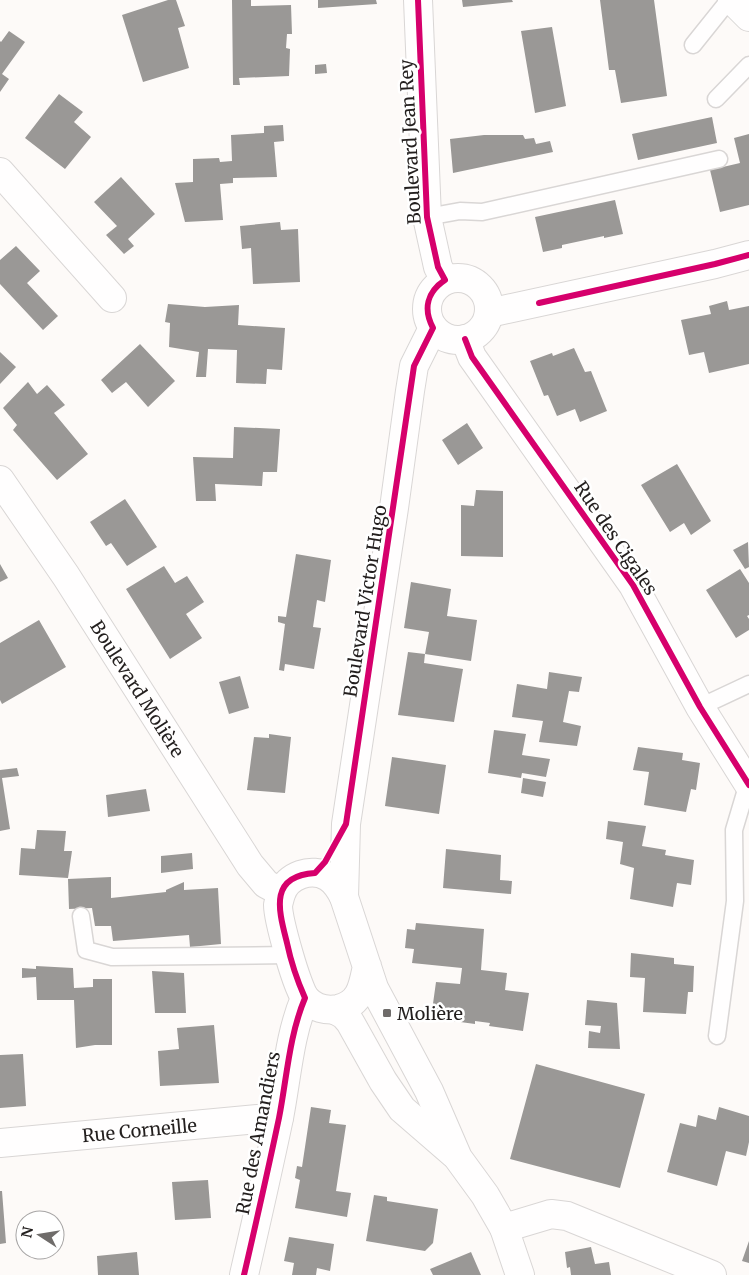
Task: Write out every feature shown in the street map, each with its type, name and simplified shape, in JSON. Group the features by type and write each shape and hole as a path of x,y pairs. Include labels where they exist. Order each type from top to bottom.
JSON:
{"street":[{"name":"Boulevard Jean Rey","path":"418,0 427,217 438,267 444,280"},
{"path":"731,0 749,17"},
{"path":"0,172 112,298"},
{"path":"489,313 749,255"},
{"path":"458,277 471,280 481,288 488,299 489,313 481,330 465,340 447,338 439,334 428,319 426,310 428,301 437,285 444,280 458,277"},
{"name":"Boulevard Victor Hugo","path":"344,897 346,824 414,366 433,328"},
{"name":"Rue des Cigales","path":"465,340 472,357 633,585 700,707 748,784"},
{"name":"Boulevard Molière","path":"0,480 66,576 250,865 266,884 281,892"},
{"name":"Boulevard Victor Hugo","path":"315,872 325,862 346,824"},
{"path":"458,1158 402,1109 344,1015 335,1010 324,1009 314,1005 305,998 296,979 278,906 281,892 294,877 304,873 315,872 327,876 338,885 344,897 374,988 429,1091 458,1158 504,1228 520,1275"},
{"path":"335,1010 351,1004 358,997 367,966"},
{"name":"Rue des Amandiers","path":"244,1275 279,1117 290,1049 299,1012 305,998"},
{"name":"Rue Corneille","path":"0,1143 279,1117"},
{"path":"504,1228 551,1214 567,1216 712,1275"}],"lane":[{"path":"693,45 731,0"},
{"path":"716,99 749,65"},
{"path":"427,217 460,211 482,212 720,159"},
{"path":"700,707 749,684"},
{"path":"717,1036 735,901 734,830 748,784"},
{"path":"81,916 86,950 112,957 290,955"}],"building":[{"path":"168,0 176,0 185,26 178,28 189,68 143,82 122,15"},
{"path":"232,0 251,0 251,6 291,5 292,34 287,34 286,48 290,49 289,76 239,78 240,85 233,85"},
{"path":"318,0 376,0 377,4 318,8"},
{"path":"462,0 512,0 513,2 463,7"},
{"path":"600,0 654,0 667,96 621,103 615,70 609,70"},
{"path":"552,27 566,106 535,113 521,31"},
{"path":"9,31 25,42 2,74 9,79 0,92 0,41"},
{"path":"326,64 327,73 315,74 315,65"},
{"path":"59,94 83,112 74,122 91,137 65,169 25,138"},
{"path":"712,117 717,143 638,160 632,134"},
{"path":"283,125 284,141 274,142 277,177 233,178 233,183 220,184 223,220 185,222 175,183 193,182 193,159 219,158 220,162 232,161 231,135 264,133 264,126"},
{"path":"749,134 749,205 720,212 710,170 740,163 734,138"},
{"path":"484,135 523,135 525,139 534,138 536,144 550,141 553,152 453,173 450,139"},
{"path":"121,177 155,214 128,239 134,246 124,254 106,235 117,226 94,202"},
{"path":"615,200 623,234 562,245 562,248 543,252 535,217"},
{"path":"280,222 281,230 298,229 300,282 253,284 251,248 242,249 240,226"},
{"path":"16,246 40,271 27,283 58,316 43,330 0,284 0,260"},
{"path":"727,301 729,310 749,306 749,364 709,373 704,352 689,355 681,320 711,314 709,306"},
{"path":"168,304 205,307 239,305 238,325 285,328 282,370 267,369 266,384 236,383 237,350 208,349 206,377 196,377 199,352 169,347 170,323 165,322"},
{"path":"140,344 175,381 148,407 126,382 112,393 101,380"},
{"path":"574,348 585,372 591,371 607,411 580,422 575,409 557,416 548,395 544,396 530,361 552,353 553,356"},
{"path":"0,352 16,367 0,384"},
{"path":"28,382 37,394 47,385 65,405 54,413 88,454 57,480 13,430 17,425 3,408"},
{"path":"467,423 483,448 458,465 442,440"},
{"path":"234,427 280,429 277,472 263,472 262,486 215,484 216,501 196,501 193,457 233,458"},
{"path":"677,464 711,521 691,535 684,523 670,532 641,485"},
{"path":"476,490 503,491 503,557 461,556 461,505 474,506"},
{"path":"125,499 157,547 127,566 111,543 106,546 90,522"},
{"path":"748,542 749,567 745,569 733,550"},
{"path":"296,554 331,560 325,602 317,600 313,627 321,628 314,669 285,664 284,671 279,670 285,624 278,622 278,616 286,617"},
{"path":"0,564 8,578 0,582"},
{"path":"164,566 175,583 187,576 204,602 186,614 202,638 170,659 126,589"},
{"path":"740,569 749,583 749,615 747,616 749,619 749,630 736,638 706,590"},
{"path":"411,582 451,589 447,616 477,620 471,661 425,654 429,632 404,628"},
{"path":"39,620 66,667 2,704 0,700 0,643"},
{"path":"408,652 425,654 424,663 463,669 454,722 398,715"},
{"path":"549,672 582,677 579,692 569,691 563,722 581,726 577,746 539,742 543,721 512,717 517,684 547,689"},
{"path":"240,676 249,708 229,714 219,682"},
{"path":"494,730 526,734 522,755 550,759 546,777 522,773 521,778 488,773"},
{"path":"269,734 291,737 285,793 247,790 254,737 269,738"},
{"path":"638,747 683,753 682,760 700,763 696,790 691,789 686,812 644,805 649,772 633,770"},
{"path":"392,757 446,765 439,814 385,806"},
{"path":"17,768 19,776 2,778 10,829 0,831 0,770"},
{"path":"523,778 546,782 543,797 521,793"},
{"path":"146,789 150,811 108,817 106,795"},
{"path":"608,821 646,826 642,846 666,850 665,855 694,860 691,885 677,883 673,907 630,899 634,868 620,864 623,842 606,839"},
{"path":"37,830 66,831 64,851 72,851 68,878 19,875 21,848 35,849"},
{"path":"446,849 501,855 500,880 512,881 511,894 443,888"},
{"path":"192,853 193,869 161,873 161,856"},
{"path":"111,877 111,898 166,892 166,890 184,882 184,890 218,888 221,944 190,947 189,935 113,941 111,926 95,926 92,908 69,909 68,879"},
{"path":"416,923 484,929 481,970 507,973 505,990 529,993 523,1031 489,1026 490,1023 475,1021 475,1024 431,1018 436,982 460,984 462,968 412,963 414,949 405,948 407,929 415,930"},
{"path":"631,953 674,958 674,964 694,966 693,992 688,992 686,1014 643,1012 645,978 630,977"},
{"path":"36,966 73,968 74,988 93,987 93,979 112,979 112,1045 76,1048 74,1000 37,1000 36,977 22,978 22,968 36,969"},
{"path":"152,971 184,973 186,1013 155,1013"},
{"path":"587,1000 617,1003 620,1049 588,1048 589,1031 600,1033 601,1026 585,1025"},
{"path":"214,1025 219,1083 160,1086 158,1051 179,1049 177,1028"},
{"path":"23,1054 26,1106 0,1108 0,1055"},
{"path":"536,1064 645,1094 620,1188 510,1159"},
{"path":"311,1107 331,1110 329,1123 346,1125 336,1191 351,1193 347,1217 295,1208 300,1180 295,1178 297,1166 302,1167"},
{"path":"719,1107 749,1116 749,1142 746,1156 726,1151 717,1186 667,1172 680,1123 696,1127 698,1115 716,1120"},
{"path":"208,1180 211,1218 175,1220 172,1182"},
{"path":"0,1191 2,1191 6,1243 0,1244"},
{"path":"374,1195 387,1197 387,1201 438,1209 433,1243 425,1251 366,1241"},
{"path":"289,1237 334,1244 330,1271 317,1268 316,1275 292,1275 294,1263 284,1261"},
{"path":"749,1241 749,1263 742,1261"},
{"path":"591,1247 595,1264 609,1262 611,1275 571,1275 570,1267 567,1268 565,1252"},
{"path":"137,1252 139,1275 98,1275 97,1256"},
{"path":"471,1252 481,1275 433,1275 430,1269"}],"cycle path":[{"path":"244,1275 279,1118 295,1027 305,998 294,971 281,919 280,897 283,888 290,881 300,876 315,873 325,862 346,824 414,366 433,328 428,314 428,301 434,290 445,280 438,267 427,217 418,0"},
{"path":"539,303 749,255"},
{"path":"465,339 472,357 633,585 700,707 749,785"}],"place":[{"name":"Molière","path":"387,1013"}]}
